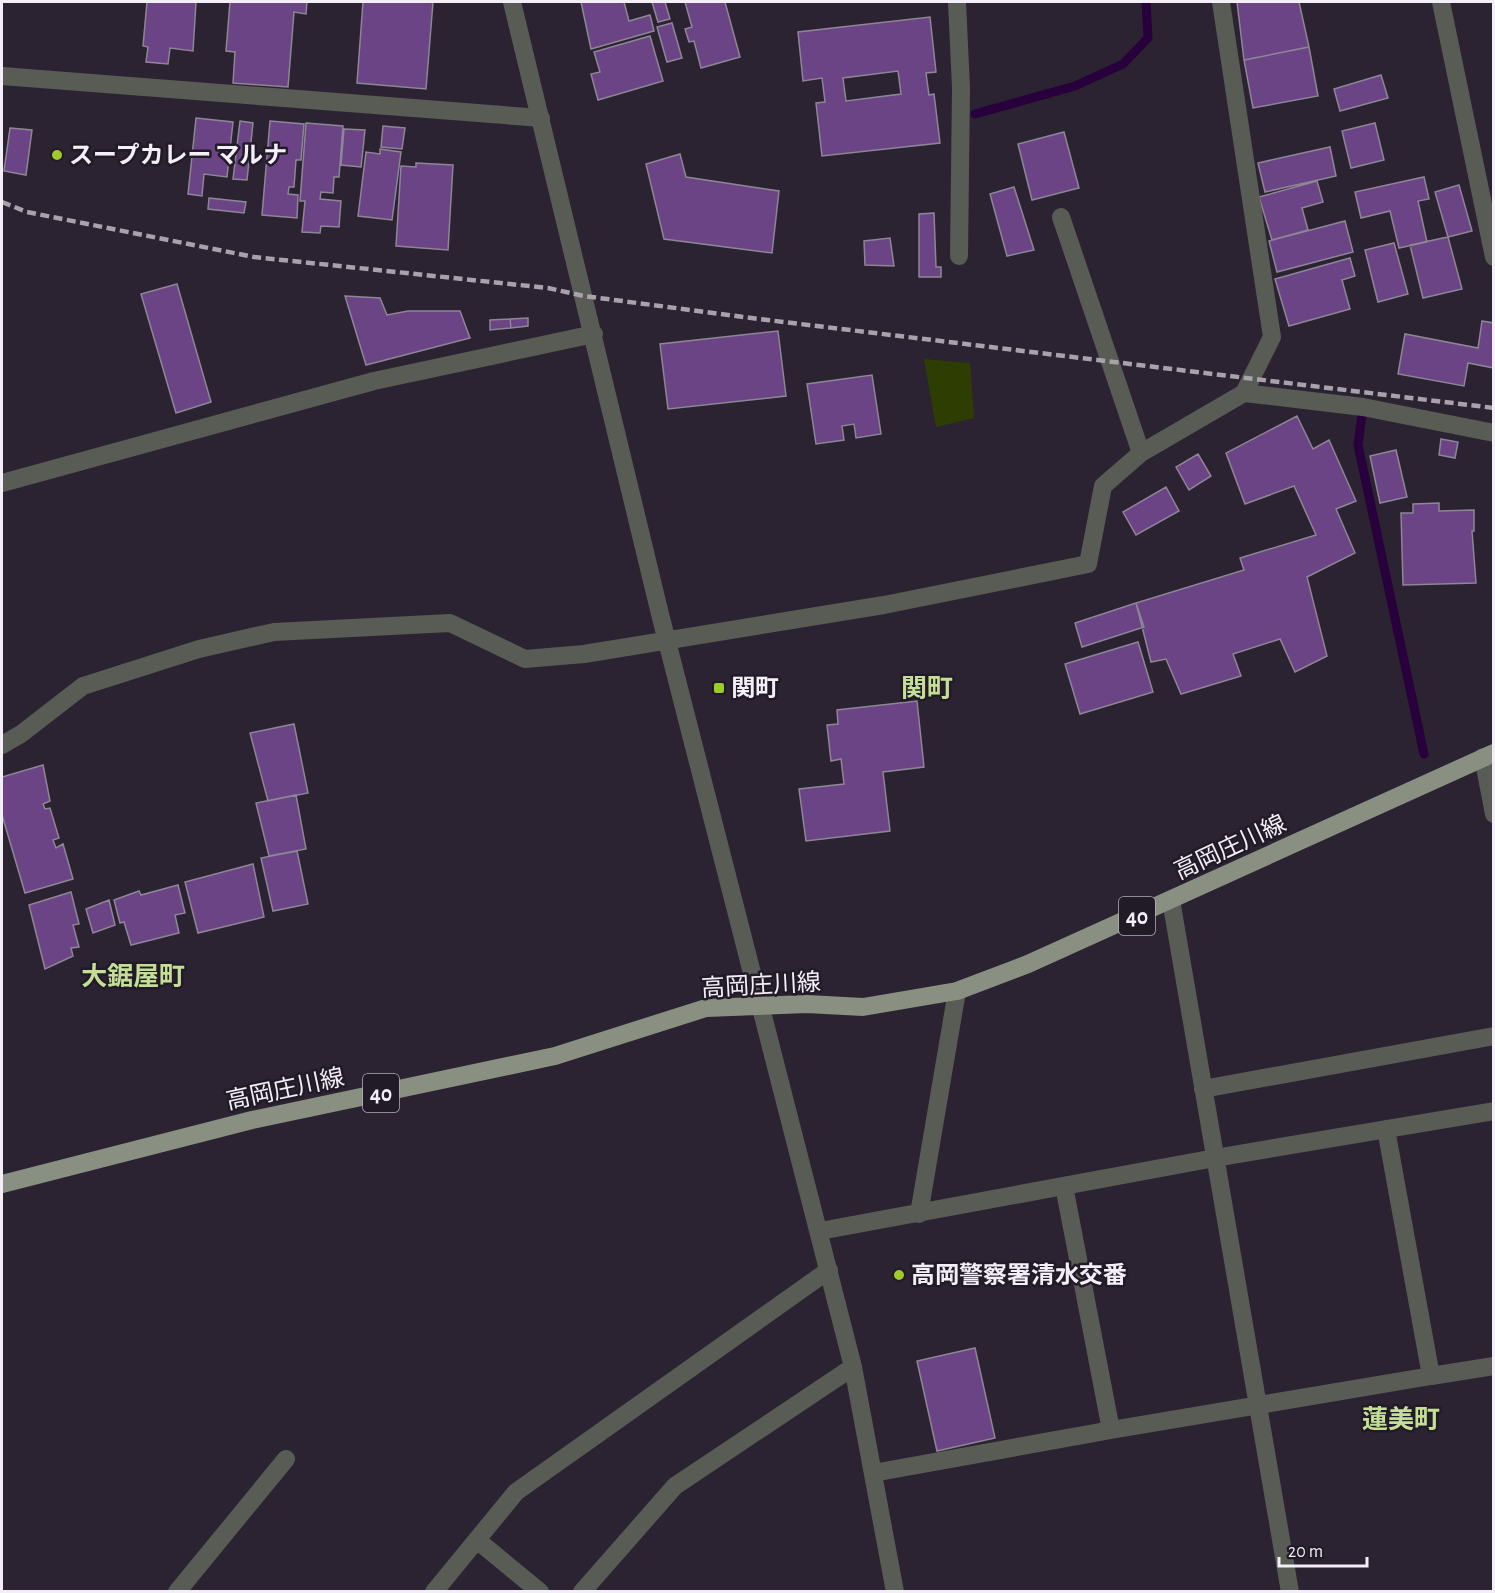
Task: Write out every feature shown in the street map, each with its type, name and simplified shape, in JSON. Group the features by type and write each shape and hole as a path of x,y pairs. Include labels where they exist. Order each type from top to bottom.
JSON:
{"main road":[{"name":"高岡庄川線","path":"2,1184 252,1120 555,1056 706,1008 761,1005 863,1006 957,991 1028,964 1488,755"}],"street":[{"path":"512,2 667,640 853,1367 896,1592"},
{"path":"957,2 960,88 959,256"},
{"path":"2,745 21,734 83,686 199,649 274,632 450,623 525,659 584,654 884,605 1088,564 1103,486 1141,453 1244,393 1272,337 1221,2"},
{"path":"1441,2 1494,257"},
{"path":"2,76 541,118"},
{"path":"1061,217 1141,453"},
{"path":"2,481 374,381 594,334"},
{"path":"1244,393 1363,407 1494,433"},
{"path":"1488,755 1494,814"},
{"path":"1171,900 1290,1592"},
{"path":"919,1214 957,991"},
{"path":"1203,1089 1494,1036"},
{"path":"820,1231 1215,1158 1494,1111"},
{"path":"1386,1128 1431,1376"},
{"path":"1064,1186 1111,1430"},
{"path":"434,1592 516,1492 829,1270"},
{"path":"873,1473 1111,1430 1494,1366"},
{"path":"582,1592 675,1486 853,1367"},
{"path":"177,1592 286,1459"},
{"path":"477,1540 540,1592"}],"green space":[{"path":"924,359 970,363 974,418 936,427"}],"building":[{"path":"147,2 196,2 193,51 170,48 168,64 146,62 148,47 143,46"},
{"path":"230,2 307,2 306,14 294,12 288,87 233,83 235,52 226,51"},
{"path":"363,2 433,2 426,89 357,83"},
{"path":"581,2 624,2 629,21 650,15 654,31 591,49"},
{"path":"652,2 665,2 670,19 658,22"},
{"path":"685,2 725,2 740,57 701,68 694,41 689,42 685,29 692,27"},
{"path":"1237,2 1299,2 1309,47 1244,60"},
{"path":"930,17 936,72 926,73 929,95 934,94 940,143 822,156 816,103 825,102 822,78 803,81 798,32","holes":["898,71 901,94 846,101 843,78"]},
{"path":"672,23 682,58 667,62 657,27"},
{"path":"650,36 663,81 598,100 591,74 600,72 594,52"},
{"path":"1309,47 1318,96 1253,108 1244,60"},
{"path":"1381,75 1388,98 1340,111 1334,89"},
{"path":"196,118 233,122 227,177 204,174 202,196 188,194"},
{"path":"240,121 253,123 247,180 233,179"},
{"path":"270,121 304,124 301,160 296,160 294,187 289,187 288,194 298,195 297,218 262,215"},
{"path":"306,123 343,126 339,177 334,177 333,193 321,192 320,199 341,201 339,227 321,226 320,233 302,232 305,201 300,201"},
{"path":"1375,123 1384,160 1351,168 1342,131"},
{"path":"383,126 405,128 402,149 381,147"},
{"path":"10,128 32,130 26,175 4,171"},
{"path":"344,129 365,130 361,167 341,165"},
{"path":"1064,132 1079,188 1032,200 1018,144"},
{"path":"1330,147 1336,176 1265,192 1258,163"},
{"path":"380,149 401,152 392,220 358,216 366,152 380,154"},
{"path":"680,154 686,177 779,191 772,253 664,239 646,164"},
{"path":"416,163 453,165 448,250 396,246 401,166 416,167"},
{"path":"1424,177 1429,199 1418,201 1427,242 1399,248 1390,211 1361,218 1355,192"},
{"path":"1317,181 1323,202 1302,208 1308,230 1272,240 1259,197"},
{"path":"1459,185 1472,231 1448,237 1435,192"},
{"path":"1014,187 1034,250 1007,256 990,194"},
{"path":"209,198 246,202 244,213 208,209"},
{"path":"934,213 936,267 941,267 941,277 919,277 919,214"},
{"path":"1345,221 1353,252 1277,272 1269,241"},
{"path":"1448,237 1462,289 1423,298 1410,245"},
{"path":"890,238 894,266 865,265 864,241"},
{"path":"1394,243 1408,294 1378,302 1365,250"},
{"path":"1350,258 1355,276 1342,280 1350,309 1289,326 1275,279"},
{"path":"177,284 211,402 176,413 141,294"},
{"path":"345,296 380,298 387,315 408,311 460,311 470,338 366,365"},
{"path":"528,318 528,326 511,328 510,319"},
{"path":"510,319 511,328 490,330 490,320"},
{"path":"1482,321 1494,323 1494,368 1468,363 1464,386 1398,374 1405,334 1478,348"},
{"path":"778,331 786,396 668,409 660,344"},
{"path":"872,375 881,434 856,438 854,424 842,426 844,440 816,444 807,384"},
{"path":"1297,416 1313,449 1329,440 1356,501 1336,509 1355,553 1307,577 1327,656 1295,672 1280,639 1233,654 1241,676 1181,694 1166,659 1151,662 1136,603 1244,570 1240,558 1316,535 1294,486 1245,504 1226,453"},
{"path":"1441,439 1458,442 1455,458 1439,455"},
{"path":"1396,450 1407,497 1380,503 1370,456"},
{"path":"1198,454 1211,476 1189,490 1176,467"},
{"path":"1166,487 1179,511 1136,535 1123,512"},
{"path":"1439,503 1439,511 1474,510 1474,531 1472,531 1476,583 1403,585 1401,513 1413,513 1413,504"},
{"path":"1136,603 1144,627 1082,647 1075,623"},
{"path":"1138,642 1153,692 1080,714 1065,664"},
{"path":"917,701 924,767 883,772 890,831 806,841 799,789 844,784 841,759 831,761 827,725 838,724 837,710"},
{"path":"294,724 308,793 268,801 250,733"},
{"path":"43,765 50,801 43,804 45,809 50,808 59,838 53,840 56,848 63,844 73,879 25,893 2,815 2,777"},
{"path":"296,795 306,849 269,856 256,803"},
{"path":"297,851 308,904 273,911 261,858"},
{"path":"253,864 264,917 198,933 185,882"},
{"path":"178,885 185,913 175,915 179,933 131,945 124,922 120,923 114,900 139,891 141,895"},
{"path":"71,892 79,924 73,925 79,947 71,948 73,956 45,969 29,905"},
{"path":"109,900 115,925 93,933 86,909"},
{"path":"975,1348 995,1438 937,1451 917,1361"}],"waterway":[{"path":"975,114 1075,86 1123,64 1148,38 1146,2"},
{"path":"1363,407 1358,445 1424,754"}],"railway":[{"path":"2,202 27,212 254,257 548,288 584,296 759,319 1494,408"}],"place":[{"name":"スープカレー マルナ","path":"57,155"},
{"name":"関町","path":"719,688"},
{"name":"高岡警察署清水交番","path":"899,1275"}],"district":[{"name":"関町","path":"927,688"},
{"name":"大鋸屋町","path":"133,976"},
{"name":"蓮美町","path":"1401,1419"}]}
